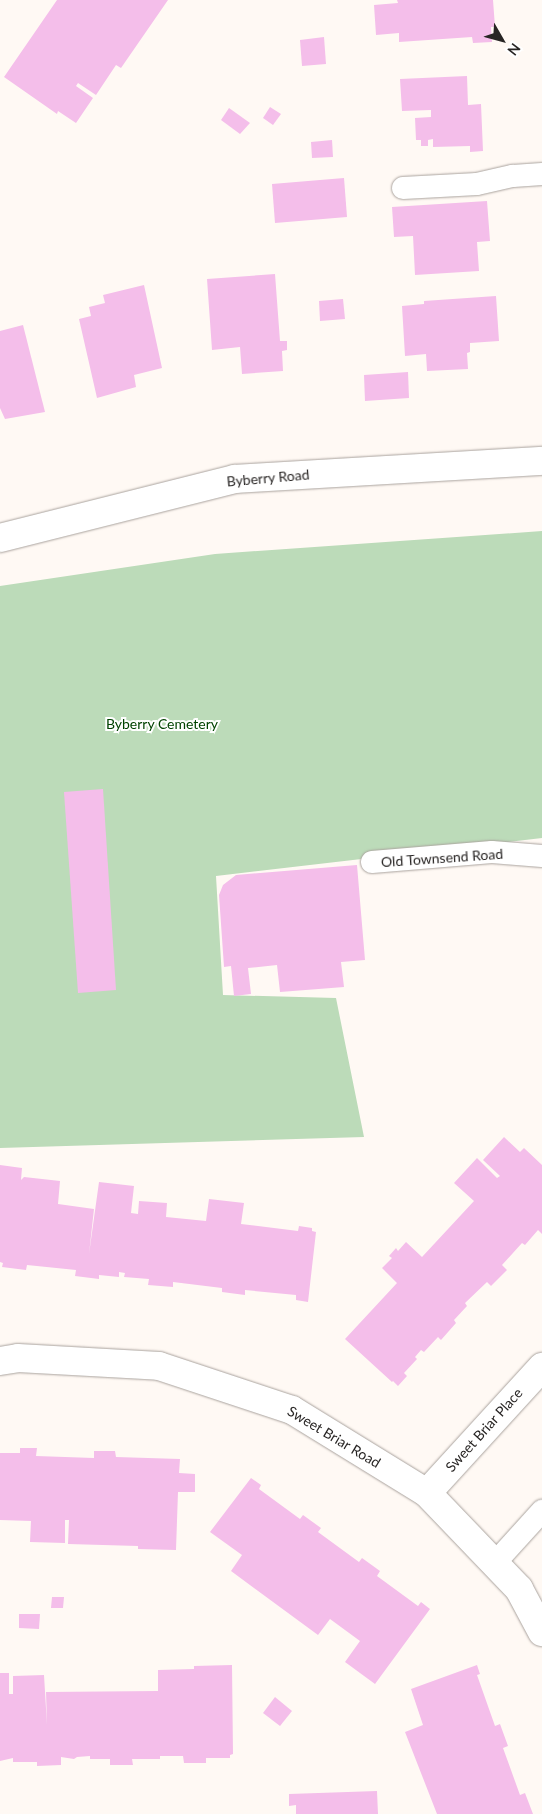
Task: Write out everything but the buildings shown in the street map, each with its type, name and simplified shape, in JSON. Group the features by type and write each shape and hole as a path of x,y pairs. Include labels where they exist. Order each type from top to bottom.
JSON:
{"street":[{"name":"Byberry Road","path":"0,538 235,479 542,461"},
{"name":"Sweet Briar Road","path":"0,1361 18,1358 159,1366 292,1410 427,1493 519,1589 542,1632"},
{"name":"Sweet Briar Place","path":"427,1493 542,1367"}],"lane":[{"path":"403,188 477,184 513,176 542,174"},
{"name":"Old Townsend Road","path":"372,862 492,852 542,856"},
{"path":"494,1564 542,1511"}],"green space":[{"name":"Byberry Cemetery","path":"542,531 542,838 216,876 223,995 336,998 364,1137 0,1148 0,586 215,554"}]}
